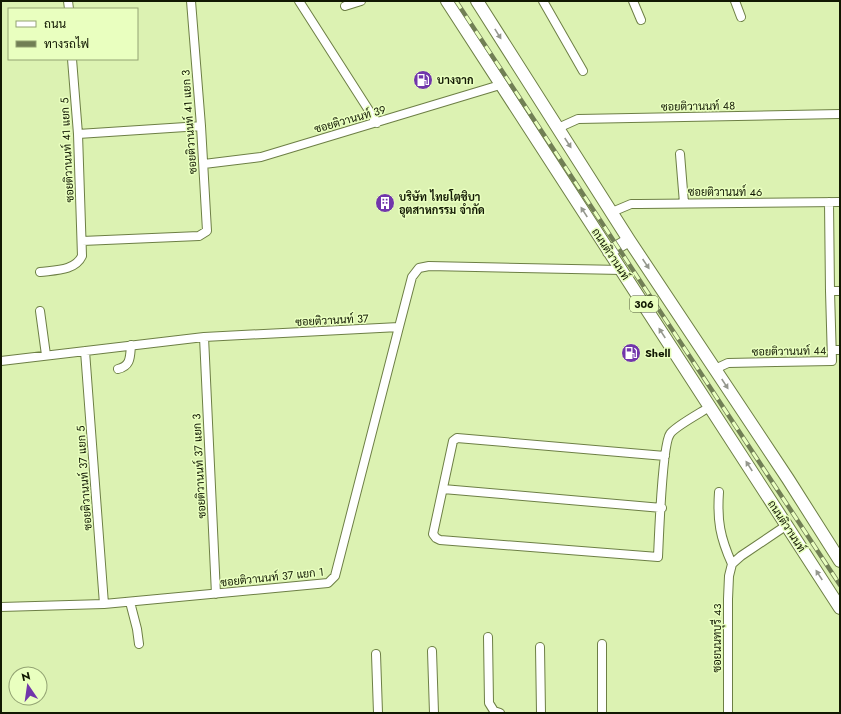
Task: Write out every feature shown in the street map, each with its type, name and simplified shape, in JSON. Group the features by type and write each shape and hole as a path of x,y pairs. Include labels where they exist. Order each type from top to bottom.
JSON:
{"main road":[{"name":"ถนนติวานนท์","path":"447,1 500,85 711,406 840,608"},
{"name":"306","path":"477,1 630,240 716,369 840,561"},
{"path":"609,252 630,240"}],"street":[{"name":"ซอยติวานนท์ 41 แยก 3","path":"82,241 199,236 207,231 202,126 191,1"},
{"path":"299,1 377,122"},
{"path":"345,6 361,1"},
{"path":"543,1 583,71"},
{"path":"633,1 640,20"},
{"path":"735,1 741,17"},
{"name":"ซอยติวานนท์ 41 แยก 5","path":"40,272 70,267 79,263 82,256 78,134 72,60"},
{"name":"ซอยติวานนท์ 39","path":"204,164 261,156 500,85"},
{"name":"ซอยติวานนท์ 48","path":"558,128 578,119 840,114"},
{"path":"78,134 202,126"},
{"path":"680,154 684,203"},
{"name":"ซอยติวานนท์ 44","path":"716,369 728,362 832,362 836,350 830,291 830,202"},
{"name":"ซอยติวานนท์ 46","path":"612,212 631,204 840,202"},
{"path":"399,328 412,277 419,268 429,266 622,270"},
{"path":"830,291 840,291"},
{"path":"40,311 46,355"},
{"name":"ซอยติวานนท์ 37","path":"1,361 204,337 399,328"},
{"name":"ซอยติวานนท์ 37 แยก 1","path":"1,607 104,604 328,583 332,580 399,328"},
{"name":"ซอยติวานนท์ 37 แยก 3","path":"204,337 216,594"},
{"path":"118,369 125,367 128,364 131,345"},
{"name":"ซอยติวานนท์ 37 แยก 5","path":"85,350 104,604"},
{"path":"665,456 457,438 453,441 433,534 440,540 658,556 666,443 670,433 711,406"},
{"path":"443,489 662,508"},
{"path":"719,492 717,516 725,548 732,564 741,556 787,525"},
{"name":"ซอยนนทบุรี 43","path":"728,713 728,599 729,576 732,564"},
{"path":"130,602 139,644"},
{"path":"488,637 489,703 494,711 500,713"},
{"path":"602,644 602,713"},
{"path":"540,647 541,713"},
{"path":"432,651 434,713"},
{"path":"376,654 378,713"}],"railway":[{"path":"456,1 840,585"}],"place":[{"name":"บางจาก","path":"423,80"},
{"name":"บริษัท ไทยโตชิบา อุตสาหกรรม จำกัด","path":"385,203"},
{"name":"Shell","path":"631,353"}]}
